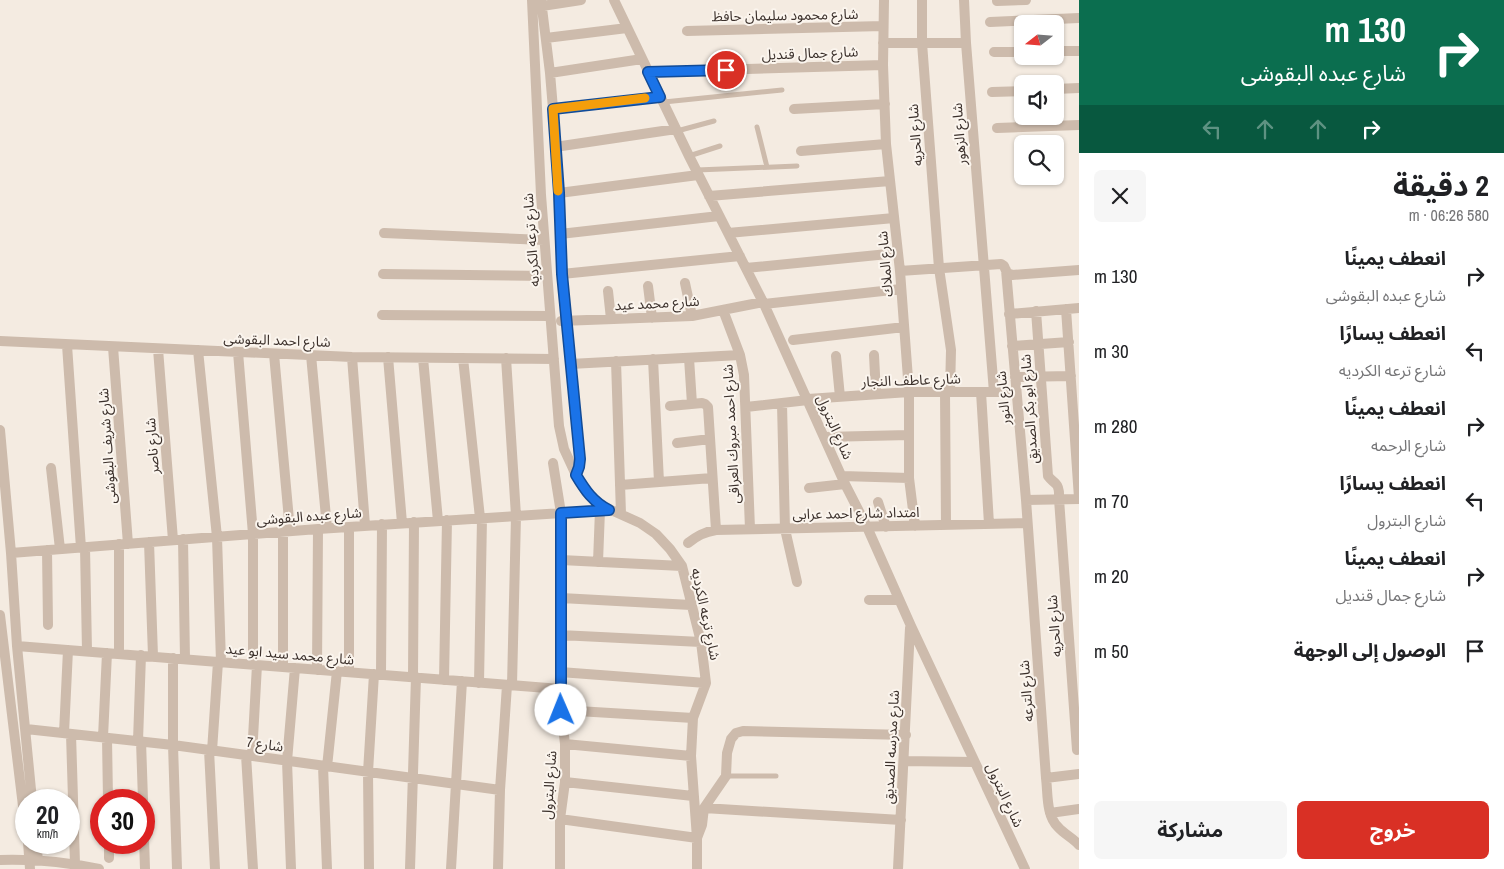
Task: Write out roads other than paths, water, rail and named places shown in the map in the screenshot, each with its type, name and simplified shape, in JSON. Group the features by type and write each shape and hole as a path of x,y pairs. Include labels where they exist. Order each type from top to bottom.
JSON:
{"street":[{"name":"شارع ترعه الكرديه","path":"532,0 541,195 559,426 564,449 586,492 605,510 621,514 640,523 656,534 682,566 701,642 706,683 693,718 691,756 697,838 697,869"},
{"path":"541,3 582,0"},
{"name":"شارع البترول","path":"614,0 676,130 764,303 900,600 910,626 1025,869"},
{"name":"شارع الملاك","path":"884,0 883,65 886,144 902,289 909,392 909,478 915,526"},
{"name":"شارع الحريه","path":"922,0 922,43 939,268 951,350 948,392"},
{"name":"شارع الزهور","path":"964,0 994,392"},
{"path":"997,1 1026,0"},
{"name":"شارع ترعه الكرديه","path":"541,3 550,73 559,193 562,274 580,459 576,475"},
{"path":"990,22 1079,18"},
{"name":"شارع محمود سليمان حافظ","path":"687,30 883,26"},
{"path":"546,38 627,28"},
{"path":"883,43 966,42"},
{"path":"1064,51 1079,51"},
{"path":"994,52 1014,52"},
{"path":"550,73 642,59"},
{"name":"شارع جمال قنديل","path":"648,72 883,65"},
{"path":"1064,89 1079,88"},
{"path":"992,92 1014,91"},
{"path":"553,109 662,100"},
{"path":"794,109 885,104"},
{"path":"997,128 1079,125"},
{"path":"555,147 676,130"},
{"path":"801,152 886,144"},
{"path":"559,193 697,172"},
{"path":"709,196 890,181"},
{"path":"560,234 719,216"},
{"path":"728,233 894,218"},
{"path":"384,233 544,240"},
{"path":"746,268 898,253"},
{"path":"562,274 740,256"},
{"path":"900,271 1001,264 1007,273 1012,275 1079,270"},
{"name":"شارع النور","path":"1006,270 1027,523"},
{"path":"383,274 547,276"},
{"path":"685,283 692,316"},
{"path":"648,286 652,318"},
{"name":"شارع محمد عيد","path":"382,315 551,319 566,321 692,316 764,303 902,289"},
{"path":"608,291 611,319"},
{"path":"1009,314 1079,308"},
{"path":"1026,500 1079,499 1066,309"},
{"name":"شارع احمد مبروك العراقى","path":"723,310 740,355 744,375 750,529"},
{"name":"شارع ابو بكر الصديق","path":"1036,311 1048,476 1056,484 1060,499"},
{"path":"793,340 904,327"},
{"name":"شارع احمد البقوشى","path":"0,341 352,357 554,359"},
{"path":"1012,346 1069,342"},
{"path":"67,345 83,547 87,651"},
{"name":"شارع شريف البقوشى","path":"113,347 124,544 119,654"},
{"name":"شارع ناصر","path":"158,349 178,540 184,659"},
{"path":"198,350 217,537 219,662 211,750 214,869"},
{"path":"238,352 253,534 255,665 249,756 253,869"},
{"path":"274,354 286,531 283,667"},
{"path":"310,355 323,528 317,670"},
{"path":"570,364 740,355"},
{"path":"874,355 876,394"},
{"path":"836,356 840,396"},
{"path":"352,357 365,525"},
{"path":"388,357 402,523"},
{"path":"423,358 442,521 444,680"},
{"path":"463,358 481,518 479,682"},
{"path":"498,869 500,790 510,685 516,516 506,358"},
{"path":"689,358 692,404"},
{"path":"652,359 658,482"},
{"path":"616,361 621,514"},
{"path":"1015,377 1071,376"},
{"name":"شارع عاطف النجار","path":"746,407 840,396 909,392 1016,392"},
{"path":"946,525 948,392"},
{"path":"981,392 989,524"},
{"path":"670,406 704,403 708,407 716,530"},
{"path":"782,404 785,529 797,582"},
{"path":"0,430 17,646 31,789"},
{"path":"824,437 909,435"},
{"path":"678,443 710,439"},
{"name":"شارع البترول","path":"553,463 561,513 560,689 565,744 565,782 560,819 560,869"},
{"path":"51,468 60,549"},
{"path":"620,485 712,478"},
{"path":"809,488 844,480 909,478"},
{"name":"شارع الحريه","path":"1060,499 1077,750"},
{"path":"878,502 886,527"},
{"path":"598,562 605,510"},
{"name":"شارع عبده البقوشى","path":"11,553 349,526 605,510"},
{"path":"410,869 415,677 414,522"},
{"name":"امتداد شارع احمد عرابى","path":"688,543 696,536 716,530 1027,523"},
{"name":"شارع الترعه","path":"1027,523 1050,813"},
{"path":"369,869 368,772 377,674 382,524"},
{"path":"349,526 349,672"},
{"path":"149,542 153,656"},
{"path":"47,550 48,626"},
{"path":"561,560 682,566"},
{"path":"561,598 691,605"},
{"path":"869,600 900,600"},
{"path":"0,614 4,679 20,789"},
{"name":"شارع مدرسه الصديق","path":"898,869 910,626"},
{"path":"560,635 701,642"},
{"name":"شارع محمد سيد ابو عيد","path":"17,646 560,689"},
{"path":"68,650 67,733 75,864"},
{"path":"107,653 105,737 107,789"},
{"path":"141,656 139,741 142,789"},
{"path":"173,658 173,745 177,869"},
{"path":"291,869 288,761 295,668"},
{"path":"327,869 325,766 336,671"},
{"path":"560,672 706,683"},
{"path":"451,869 462,681"},
{"path":"561,710 693,718"},
{"name":"شارع 7","path":"26,729 173,745 500,790"},
{"path":"560,819 697,838 702,825 704,808 726,776 727,753 731,739 736,733 742,731 906,735"},
{"path":"565,744 691,756"},
{"path":"904,761 974,762"},
{"path":"1046,778 1079,774"},
{"path":"565,782 693,796"},
{"path":"704,808 901,820"},
{"path":"1079,809 1050,813 1057,827 1073,838 1079,845"},
{"path":"145,854 145,869"},
{"path":"0,860 75,864 99,869"}],"lane":[{"path":"662,100 782,90"},
{"path":"676,130 714,121"},
{"path":"757,127 767,167"},
{"path":"689,156 720,146"},
{"path":"697,172 797,166"},
{"path":"726,776 776,776"}]}
